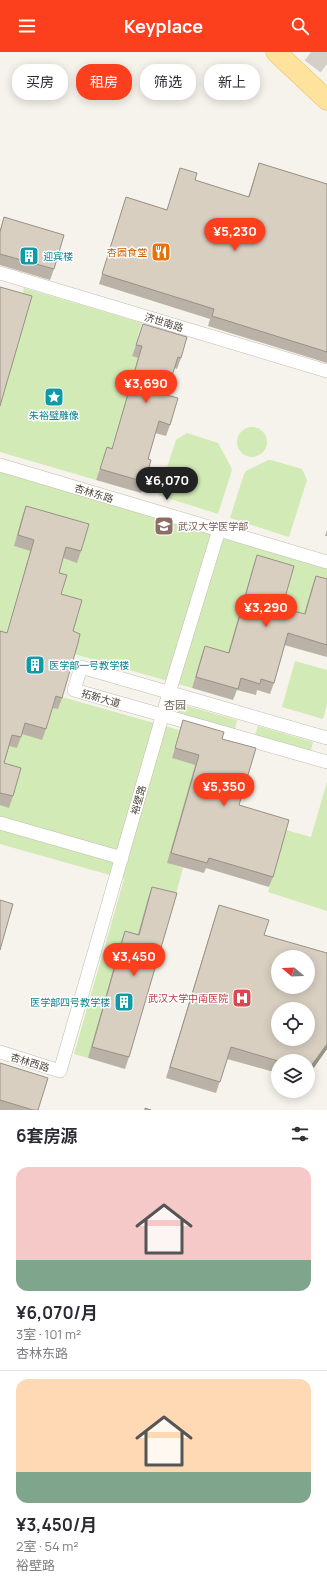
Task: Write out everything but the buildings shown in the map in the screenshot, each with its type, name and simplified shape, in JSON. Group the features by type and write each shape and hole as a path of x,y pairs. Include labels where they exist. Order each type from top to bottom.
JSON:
{"main road":[{"path":"276,52 327,100"},
{"path":"298,73 327,92"}],"street":[{"name":"济世南路","path":"0,273 327,371"},
{"name":"杏林东路","path":"0,465 327,562"},
{"name":"裕壁路","path":"60,1071 169,693 219,530"},
{"name":"拓新大道","path":"327,738 81,667 74,690 327,762"},
{"path":"0,823 122,858"},
{"name":"杏林西路","path":"0,1052 60,1071"}],"green space":[{"path":"24,288 142,323 132,356 138,358 108,460 103,458 96,480 0,452 0,404"},
{"path":"252,427 263,431 267,442 263,453 252,457 241,453 237,442 241,431"},
{"path":"187,433 218,443 231,467 232,470 218,514 158,495 176,440"},
{"path":"268,460 302,469 307,480 289,537 230,518 244,474 246,471"},
{"path":"0,470 327,569 327,591 300,625 225,664 201,658 192,688 74,654 57,605 55,584 62,558 77,562 85,535 14,546 30,551 3,644 0,643"},
{"path":"295,661 327,670 327,704 323,719 282,707"},
{"path":"62,697 179,730 172,758 195,765 168,863 183,868 173,905 135,946 88,1058 74,1054 124,879 0,844 0,805 9,807 0,775 8,746"},
{"path":"180,704 237,720 235,729 178,713"},
{"path":"258,726 313,742 311,751 255,735"},
{"path":"327,782 327,911 268,892 286,830 311,837"}],"tunnel":[{"path":"311,52 327,64"}],"place":[{"name":"杏园食堂","path":"161,252"},
{"name":"迎宾楼","path":"29,256"},
{"name":"朱裕璧雕像","path":"54,397"},
{"name":"武汉大学医学部","path":"164,526"},
{"name":"医学部一号教学楼","path":"35,665"},
{"name":"武汉大学中南医院","path":"242,998"},
{"name":"医学部四号教学楼","path":"124,1002"}],"district":[{"name":"杏园","path":"175,705"}]}
